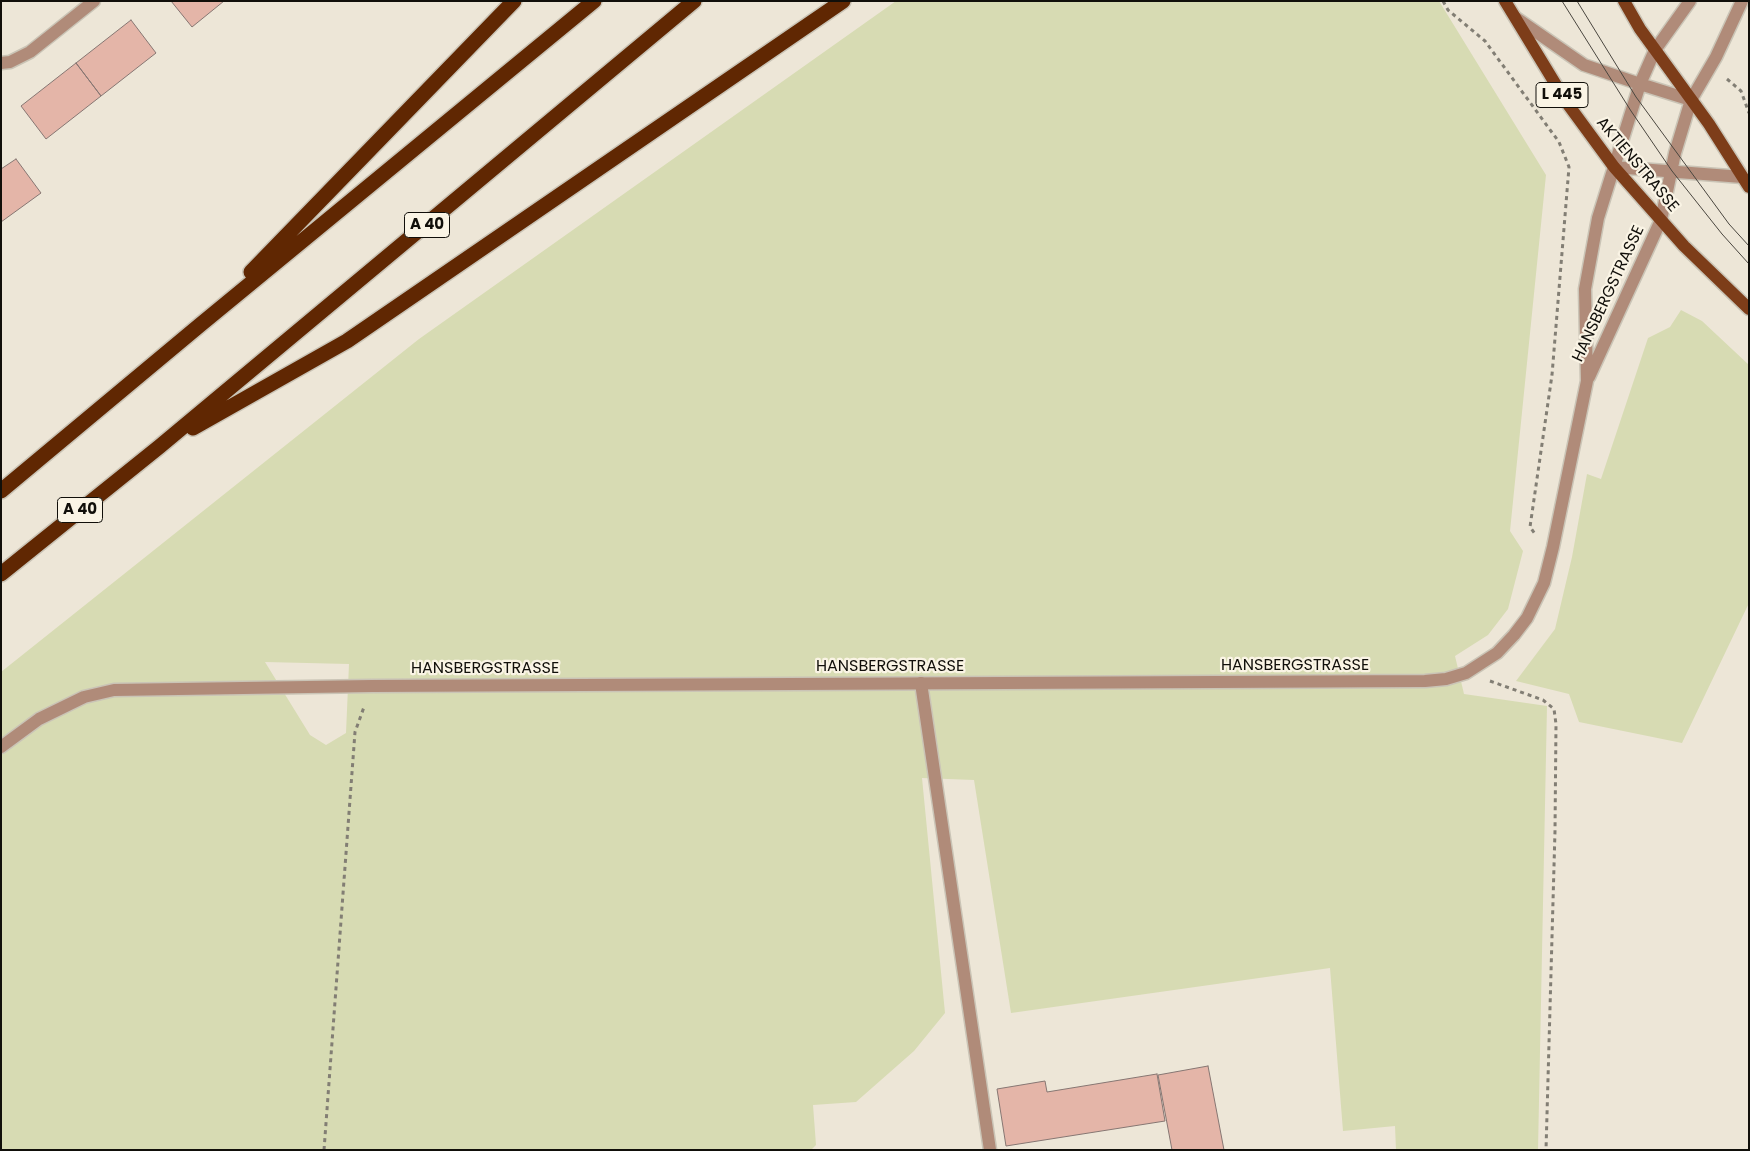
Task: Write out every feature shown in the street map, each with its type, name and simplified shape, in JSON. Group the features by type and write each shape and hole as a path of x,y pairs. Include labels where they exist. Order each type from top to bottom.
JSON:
{"highway":[{"path":"200,325 514,1"},
{"path":"1,491 594,1"},
{"name":"A 40","path":"1,574 159,447 694,1"},
{"path":"159,447 347,341 843,1"}],"main road":[{"name":"AKTIENSTRASSE","path":"1506,1 1567,103 1614,167 1684,246 1749,309"},
{"path":"1624,1 1655,50 1709,124 1745,182"}],"street":[{"path":"1,62 10,62 30,52 94,1"},
{"name":"HANSBERGSTRASSE","path":"1,747 48,714 84,697 114,690 372,686 1425,681 1446,679 1466,672 1497,653 1514,635 1527,618 1544,583 1587,381 1586,289 1598,218 1640,84 1655,50 1690,1"},
{"name":"HANSBERGSTRASSE","path":"1587,381 1661,220 1691,100 1716,57 1742,1"},
{"path":"1516,18 1584,65 1691,100"},
{"path":"1614,167 1672,171 1745,182"},
{"path":"921,683 990,1150"}],"path":[{"path":"1443,1 1448,10 1485,41 1559,142 1569,167 1552,375 1530,527 1537,537 1553,547"},
{"path":"1724,76 1741,92 1749,113"},
{"path":"1466,672 1544,700 1554,709 1556,724 1555,831 1546,1150"},
{"path":"324,1150 355,732 372,686"}],"green space":[{"path":"896,1 1439,1 1546,175 1510,531 1523,551 1508,609 1488,635 1455,656 1464,694 1547,706 1538,1150 1396,1150 1395,1126 1343,1131 1330,968 1011,1013 974,780 922,778 945,1013 914,1051 856,1102 813,1105 816,1145 811,1150 1,1150 1,672 419,339","holes":["265,662 349,664 346,733 326,745 310,735"]},
{"path":"1681,310 1702,321 1749,365 1749,603 1682,743 1579,722 1569,694 1516,681 1555,629 1572,557 1587,474 1601,479 1648,338 1670,327"}],"building":[{"path":"171,1 224,1 192,27"},
{"path":"131,20 156,53 101,96 76,63"},
{"path":"76,63 101,96 46,139 21,106"},
{"path":"16,159 41,193 1,222 1,169"},
{"path":"1208,1066 1224,1150 1172,1150 1158,1075"},
{"path":"1157,1074 1165,1121 1006,1146 997,1089 1045,1081 1047,1092"}],"tram line":[{"path":"1562,1 1631,111 1672,171 1722,234 1749,264"},
{"path":"1577,1 1636,97 1729,224 1749,246"}]}
